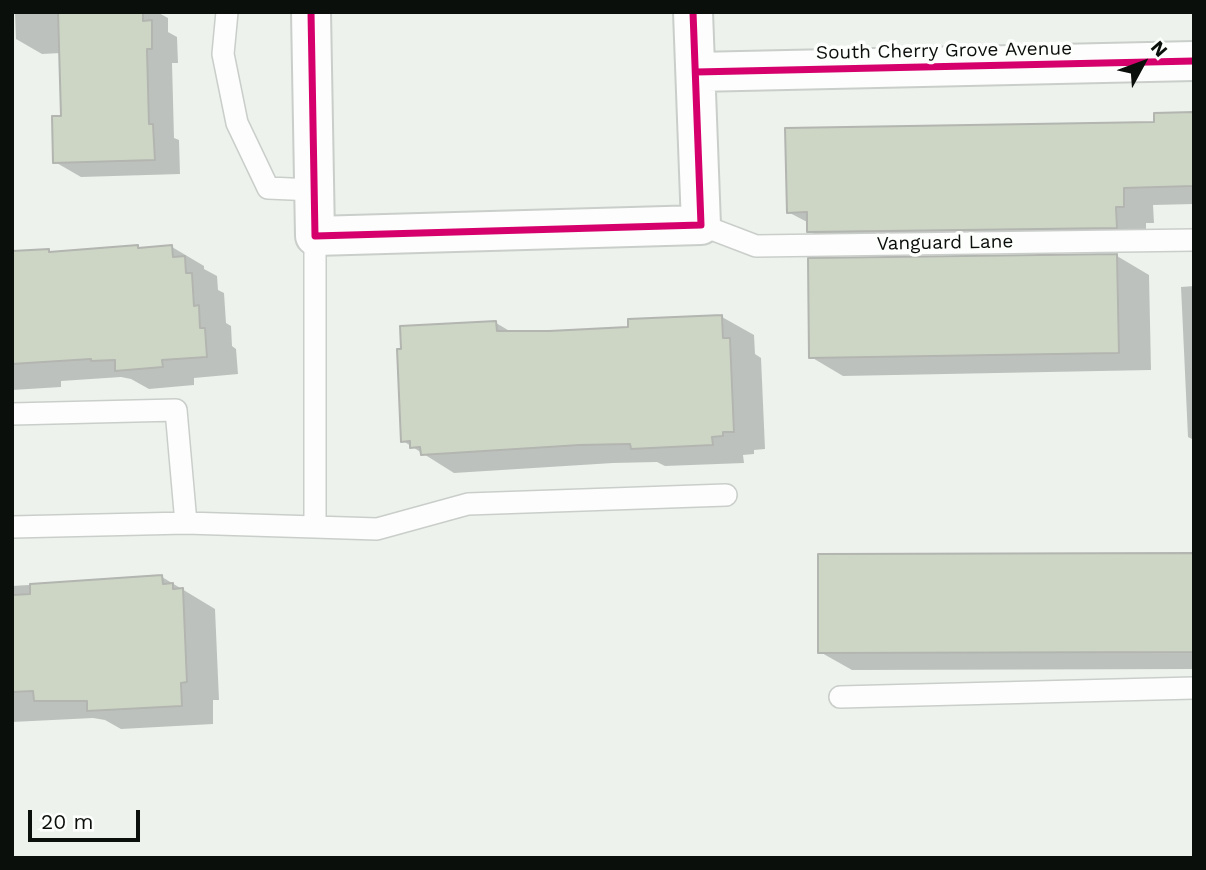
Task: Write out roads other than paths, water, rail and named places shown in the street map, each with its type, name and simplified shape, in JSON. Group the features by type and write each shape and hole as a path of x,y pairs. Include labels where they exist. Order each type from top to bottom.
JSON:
{"street":[{"path":"311,12 315,236 701,225 694,12"},
{"name":"South Cherry Grove Avenue","path":"696,72 1194,61"}],"lane":[{"path":"227,12 223,54 237,123 268,188 314,190"},
{"name":"Vanguard Lane","path":"701,225 756,246 1194,240"},
{"path":"315,236 315,527"},
{"path":"12,414 176,410 186,523"},
{"path":"12,527 186,523 377,529 468,503 726,495"},
{"path":"840,697 1194,688"}]}
